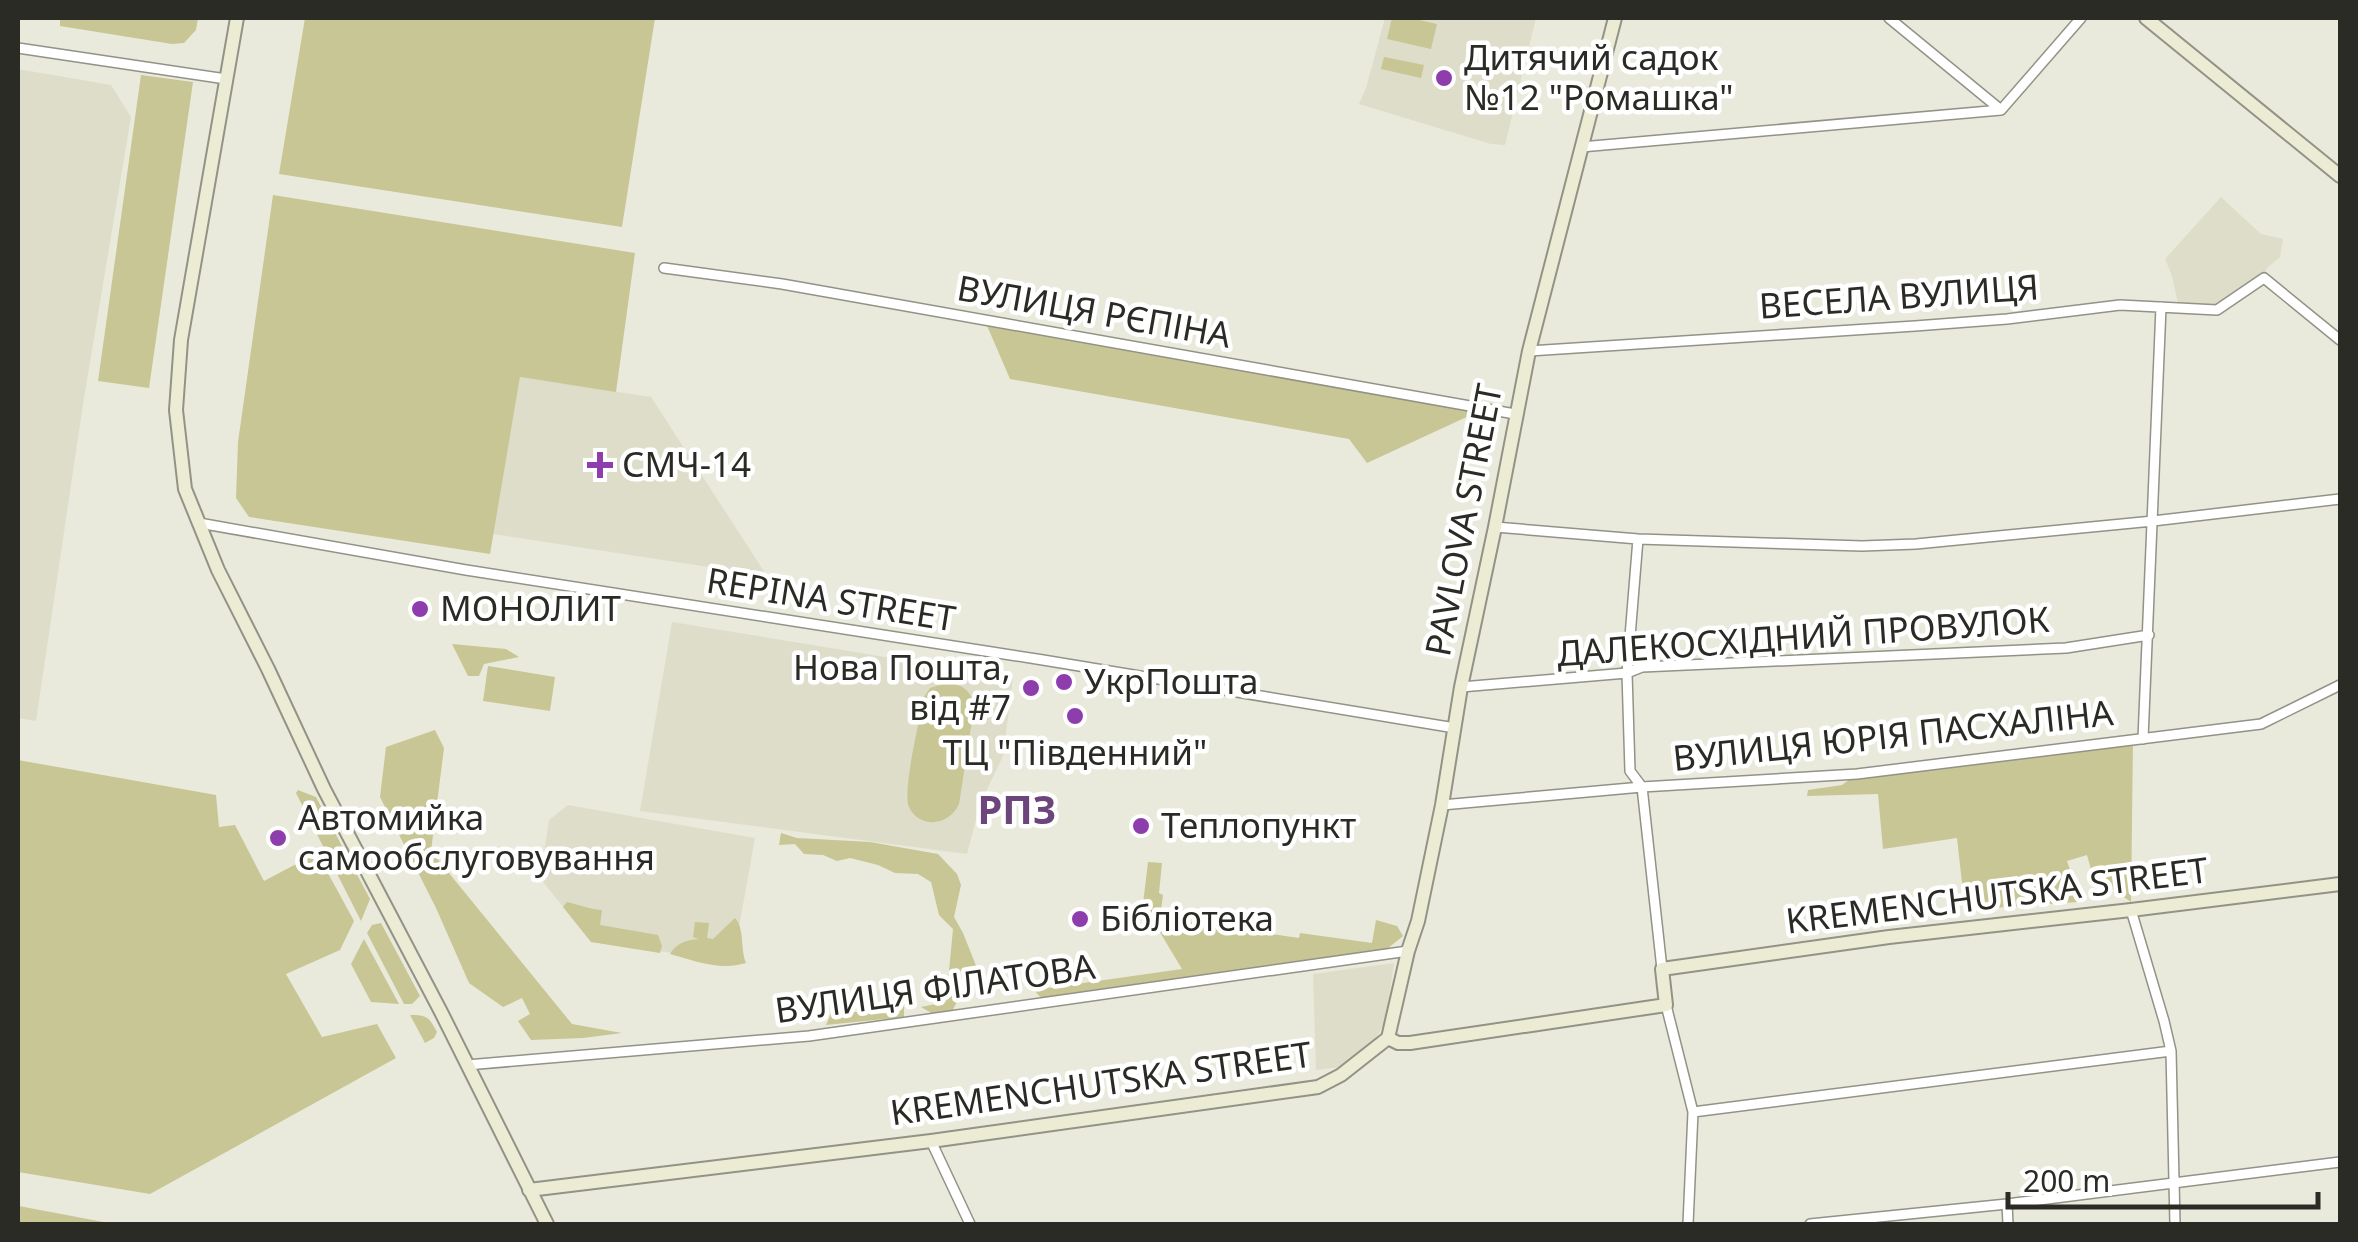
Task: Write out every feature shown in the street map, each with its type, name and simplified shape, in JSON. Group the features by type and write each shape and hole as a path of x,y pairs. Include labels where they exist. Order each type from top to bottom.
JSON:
{"street":[{"path":"237,18 181,340 176,410 185,489 218,570 324,789 547,1224"},
{"name":"PAVLOVA STREET","path":"1388,1038 1442,805 1461,687 1528,351 1616,18"},
{"path":"1889,18 2000,110"},
{"path":"1580,147 2000,110 2081,18"},
{"path":"2146,18 2340,176"},
{"path":"18,48 226,79"},
{"name":"ВУЛИЦЯ РЄПІНА","path":"664,268 782,284 1515,414"},
{"name":"ВЕСЕЛА ВУЛИЦЯ","path":"1528,351 1914,326 2120,305 2216,310 2264,278 2340,340"},
{"path":"2143,738 2161,307"},
{"path":"1495,527 1638,538 1862,546 1916,544 2340,499"},
{"name":"REPINA STREET","path":"199,523 1455,728"},
{"path":"1638,538 1627,674 1630,771 1642,787 1666,1004 1692,1112 1688,1224"},
{"name":"ДАЛЕКОСХІДНИЙ ПРОВУЛОК","path":"1461,687 1627,674 1642,666 2066,648 2149,635"},
{"name":"ВУЛИЦЯ ЮРІЯ ПАСХАЛІНА","path":"1442,805 1642,787 1857,774 2261,724 2340,684"},
{"name":"KREMENCHUTSKA STREET","path":"1662,969 1889,937 2340,884"},
{"path":"2131,910 2171,1051 2175,1224"},
{"name":"ВУЛИЦЯ ФІЛАТОВА","path":"467,1065 809,1036 1408,951"},
{"path":"1388,1038 1398,1043 1410,1042 1666,1004"},
{"name":"KREMENCHUTSKA STREET","path":"530,1190 931,1141 1318,1087 1342,1076 1388,1038"},
{"path":"1692,1112 2171,1051"},
{"path":"931,1141 970,1224"},
{"path":"1810,1224 2340,1162"},
{"path":"2006,1204 2008,1224"}],"shaded area":[{"path":"60,18 198,18 196,30 184,43 172,44 60,26"},
{"path":"305,18 655,18 622,227 279,174"},
{"name":"Дитячий садок №12 \"Ромашка\"","path":"1385,18 1536,18 1505,145 1359,104"},
{"path":"1392,18 1437,24 1431,49 1387,39"},
{"path":"1384,57 1424,65 1421,78 1381,69"},
{"path":"18,69 111,85 131,117 36,721 18,718"},
{"path":"141,75 193,82 149,388 98,381"},
{"path":"273,195 635,253 616,392 520,377 490,554 249,517 236,498 238,442"},
{"path":"2221,197 2261,234 2283,239 2280,257 2266,269 2264,278 2217,310 2179,308 2165,259"},
{"path":"985,321 1484,409 1367,463 1349,439 1010,379"},
{"name":"СМЧ-14","path":"520,377 651,397 767,576 493,534"},
{"path":"672,622 1013,678 1003,756 980,804 967,854 640,811"},
{"path":"452,644 506,649 519,657 484,664 479,676 468,676"},
{"path":"488,666 555,677 550,711 483,701"},
{"path":"946,683 966,689 974,708 959,804 949,817 927,822 909,807 910,771 924,697 930,688"},
{"path":"435,730 444,748 431,851 572,1024 622,1033 531,1040 518,1021 530,1014 522,998 503,1007 469,983 380,797 386,747"},
{"path":"2133,740 2131,902 2107,883 2095,884 2087,855 2067,861 2078,902 1965,910 1957,838 1883,849 1878,794 1807,796 1808,790 1842,785 1857,774"},
{"path":"18,760 216,795 219,827 235,825 264,881 317,853 354,921 340,950 286,974 322,1037 377,1024 396,1058 150,1194 18,1172"},
{"path":"298,790 316,797 370,899 361,921 296,793"},
{"path":"568,805 755,838 733,961 591,942 540,878 549,820"},
{"path":"781,833 938,854 957,874 961,885 954,917 979,973 968,982 952,1011 933,1014 921,1007 946,1002 953,929 939,915 931,882 918,874 895,873 850,858 837,861 804,854 795,844 779,845"},
{"path":"1148,862 1162,863 1160,918 1299,938 1300,933 1372,943 1376,920 1397,926 1403,936 1387,949 1042,999 1034,990 1182,969 1143,904"},
{"path":"567,902 602,910 600,925 658,935 660,953 591,942 563,907"},
{"path":"735,918 746,963 717,966 670,954 682,943 699,939 693,937 695,922 709,923 707,938 713,939"},
{"path":"381,923 420,996 412,1004 404,1004 367,933 372,925"},
{"path":"364,939 399,1004 371,1002 351,964"},
{"path":"1394,963 1386,1018 1379,1033 1362,1055 1342,1067 1316,1070 1313,974"},
{"path":"904,998 904,1017 826,1025 832,1011 899,1014"},
{"path":"410,1015 429,1020 437,1032 434,1038 425,1043"},
{"path":"19,1206 114,1224 18,1224"}],"place":[{"name":"Дитячий садок №12 \"Ромашка\"","path":"1444,78"},
{"name":"СМЧ-14","path":"600,465"},
{"name":"МОНОЛИТ","path":"420,609"},
{"name":"УкрПошта","path":"1064,682"},
{"name":"Нова Пошта, від #7","path":"1031,688"},
{"name":"ТЦ \"Південний\"","path":"1075,716"},
{"name":"Теплопункт","path":"1141,826"},
{"name":"Автомийка самообслуговування","path":"278,838"},
{"name":"Бібліотека","path":"1080,919"}],"district":[{"name":"РПЗ","path":"1017,810"}]}
